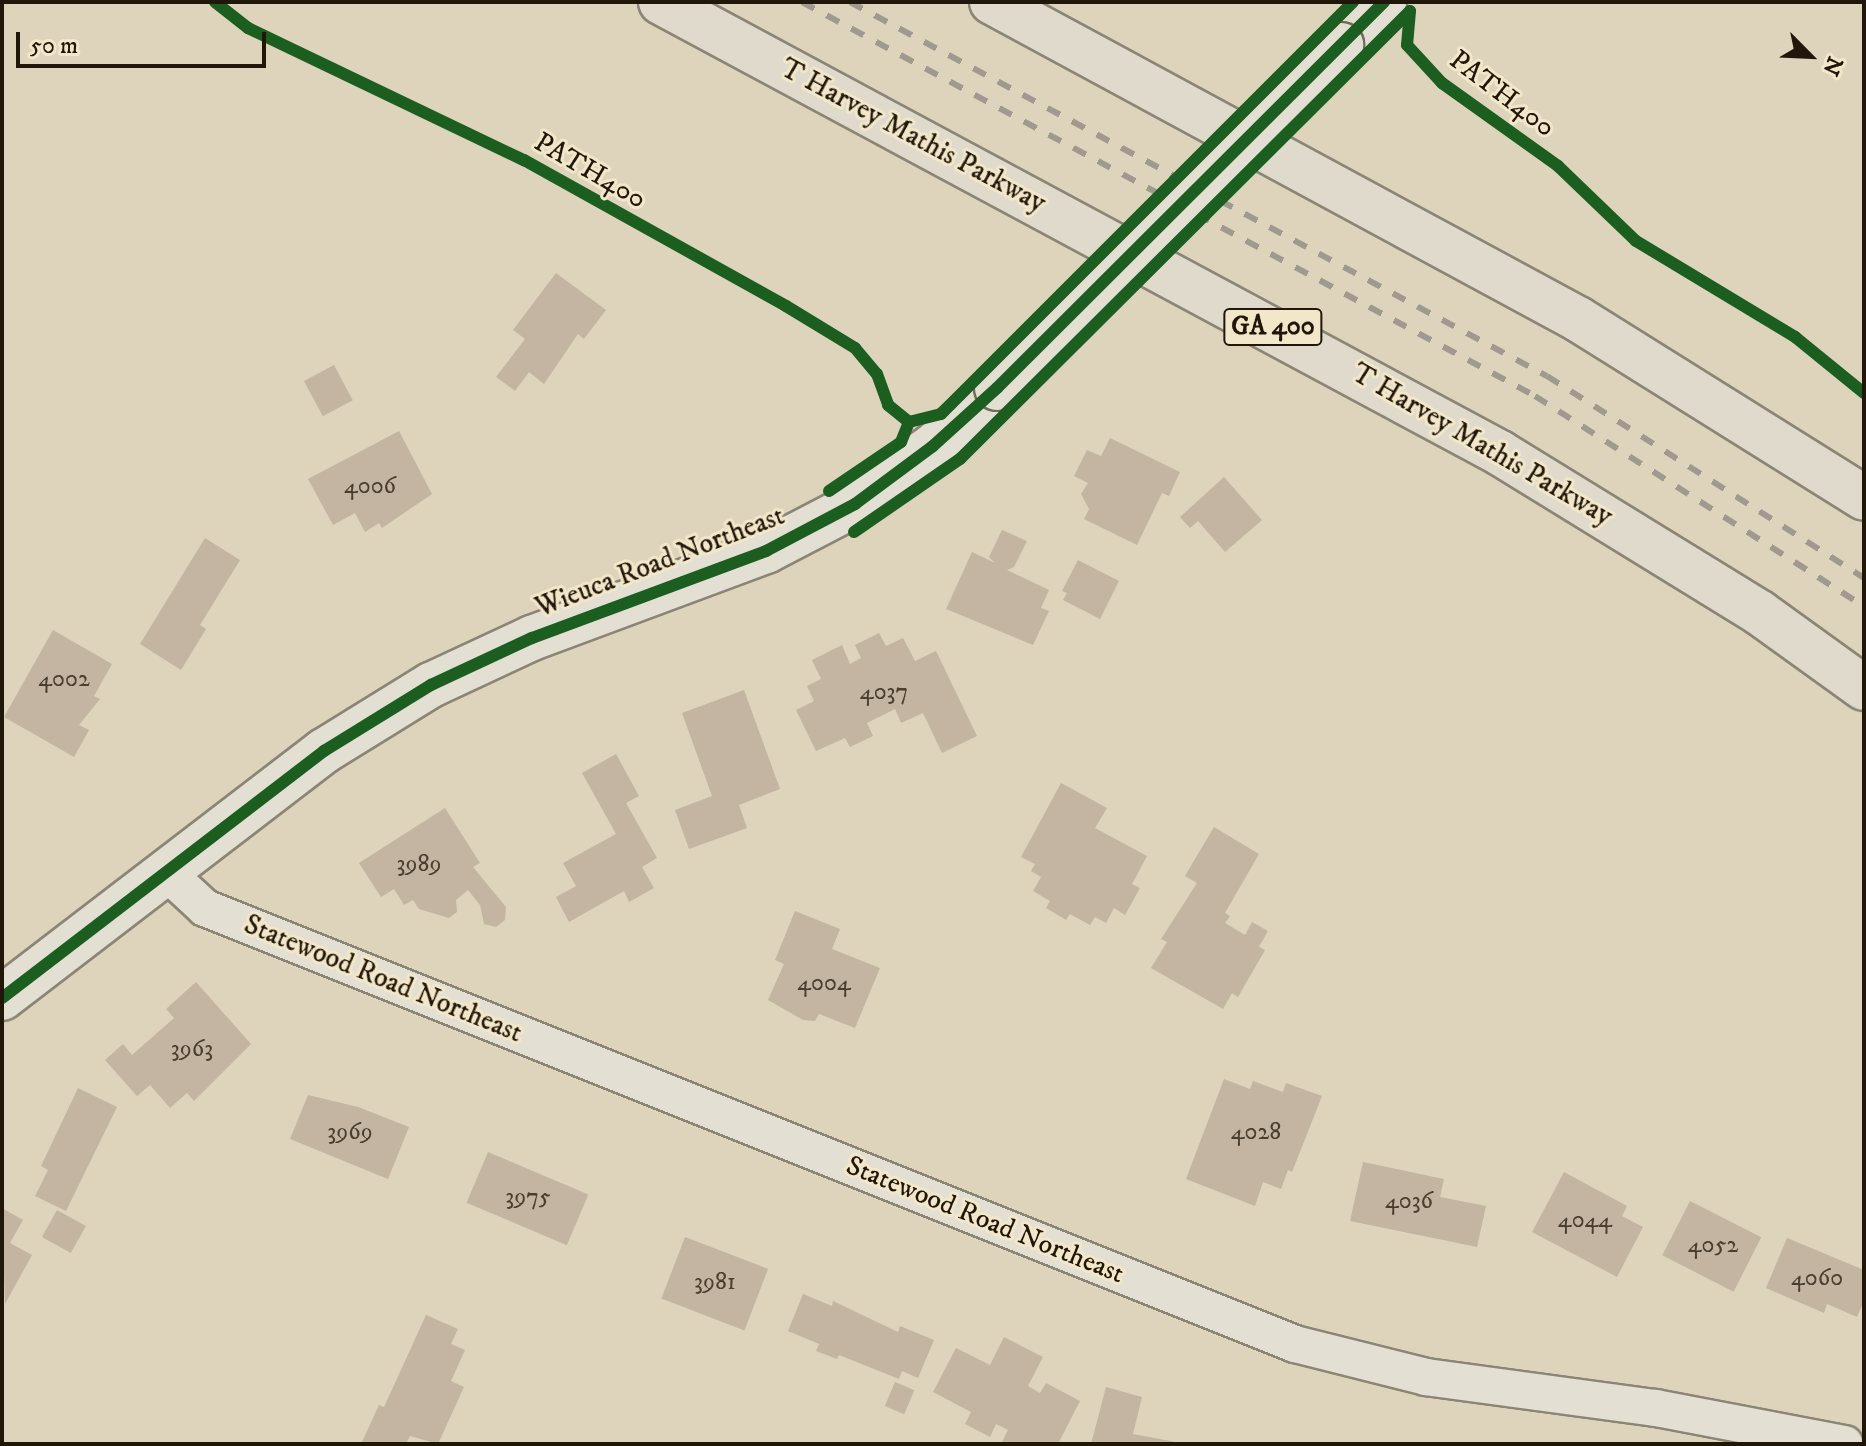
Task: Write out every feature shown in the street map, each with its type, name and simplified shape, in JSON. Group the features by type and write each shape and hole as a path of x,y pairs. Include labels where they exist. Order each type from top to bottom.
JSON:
{"highway":[{"name":"T Harvey Mathis Parkway","path":"661,2 1500,453 1747,605 1864,688"},
{"path":"992,2 1550,304 1704,394 1864,498"}],"street":[{"name":"Wieuca Road Northeast","path":"2,998 324,751 431,685 532,638 766,551 855,504 933,446 997,388 1384,2"},
{"name":"Statewood Road Northeast","path":"166,872 205,908 1295,1344 1426,1377 1656,1408 1845,1444"}],"building":[{"path":"556,273 606,310 584,339 578,334 544,384 529,372 515,391 496,377 525,339 513,330"},
{"path":"334,365 353,400 323,416 304,381"},
{"path":"399,431 432,494 382,528 379,523 365,532 355,513 333,525 308,479"},
{"path":"1110,438 1180,472 1169,496 1162,493 1137,545 1084,519 1089,509 1081,494 1088,483 1074,476 1087,450 1101,456"},
{"path":"1224,477 1262,520 1225,552 1198,521 1190,528 1180,517"},
{"path":"1002,530 1027,541 1014,567 1007,570 1049,590 1041,608 1049,611 1033,645 946,609 972,552 995,563 989,557"},
{"path":"205,538 240,560 200,625 206,629 181,670 140,644"},
{"path":"1078,560 1119,581 1100,619 1063,600 1067,593 1062,591"},
{"path":"53,630 112,664 94,696 100,699 79,725 89,730 74,757 4,717"},
{"path":"879,633 886,646 903,638 915,661 936,651 977,736 942,753 923,713 901,723 895,709 867,723 873,736 850,747 845,738 816,751 796,710 814,701 807,686 821,679 812,660 842,645 850,664 861,658 855,645"},
{"path":"744,690 780,789 739,805 747,828 689,849 675,810 712,796 682,713"},
{"path":"616,754 639,796 626,803 657,858 642,867 654,888 629,902 624,891 569,922 556,897 576,886 563,863 616,834 582,773"},
{"path":"1061,783 1107,808 1095,828 1147,856 1132,884 1140,888 1125,915 1114,908 1106,923 1095,917 1090,925 1070,914 1066,920 1046,908 1050,901 1033,891 1041,877 1031,871 1035,864 1021,857"},
{"path":"445,808 480,863 473,867 506,907 505,920 496,927 484,924 480,905 468,890 456,900 457,912 449,918 419,909 413,900 404,905 394,889 381,897 359,863"},
{"path":"1214,827 1259,854 1225,913 1230,916 1225,923 1245,935 1252,922 1268,931 1259,947 1265,950 1238,997 1232,993 1223,1009 1151,968 1167,942 1161,939 1197,883 1185,876"},
{"path":"795,911 840,929 832,949 880,968 855,1028 819,1014 815,1021 803,1020 768,1000 784,964 775,960"},
{"path":"196,982 251,1044 194,1101 187,1093 170,1108 150,1085 137,1096 105,1060 123,1044 132,1055 174,1018 166,1009"},
{"path":"1224,1079 1250,1089 1253,1081 1283,1092 1286,1083 1322,1096 1292,1172 1288,1170 1281,1189 1263,1182 1255,1206 1186,1179"},
{"path":"78,1088 117,1107 66,1211 35,1196 48,1170 41,1166"},
{"path":"308,1095 358,1107 409,1127 388,1179 290,1139"},
{"path":"488,1152 588,1195 567,1245 467,1203"},
{"path":"1363,1162 1444,1179 1440,1197 1486,1206 1477,1247 1350,1221"},
{"path":"1564,1172 1627,1206 1622,1216 1643,1227 1617,1277 1532,1232"},
{"path":"1690,1201 1761,1237 1734,1292 1662,1255"},
{"path":"2,1208 23,1220 10,1243 32,1255 5,1304"},
{"path":"57,1210 86,1226 71,1253 42,1237"},
{"path":"685,1237 768,1269 744,1331 661,1299"},
{"path":"1787,1238 1864,1270 1864,1301 1857,1317 1827,1304 1824,1313 1766,1288"},
{"path":"803,1294 832,1306 833,1301 898,1332 900,1326 934,1340 918,1378 902,1371 899,1379 839,1355 837,1359 816,1351 819,1344 788,1331"},
{"path":"426,1315 458,1329 451,1344 465,1350 451,1381 464,1387 438,1444 410,1436 406,1444 361,1444 379,1405 384,1407"},
{"path":"1004,1337 1043,1357 1028,1386 1040,1393 1046,1383 1080,1401 1058,1444 1001,1444 1008,1430 996,1424 990,1437 965,1424 971,1412 933,1392 956,1348 990,1365"},
{"path":"895,1382 914,1390 904,1414 885,1406"},
{"path":"1106,1387 1142,1397 1133,1434 1187,1444 1091,1444"}],"railway":[{"path":"802,2 1535,396 1864,606"},
{"path":"850,2 1547,376 1864,578"}],"cycle path":[{"name":"PATH400","path":"215,2 248,28 524,160 786,306 855,348 877,374 888,405 909,422 941,414 1353,2"},
{"path":"2,998 324,751 431,685 532,638 766,551 855,504 933,446 997,388 1384,2"},
{"name":"PATH400","path":"1410,11 1407,45 1442,83 1558,166 1636,241 1795,337 1864,393"},
{"path":"854,532 960,459 1410,11"},
{"path":"829,491 901,442 909,422"}]}
